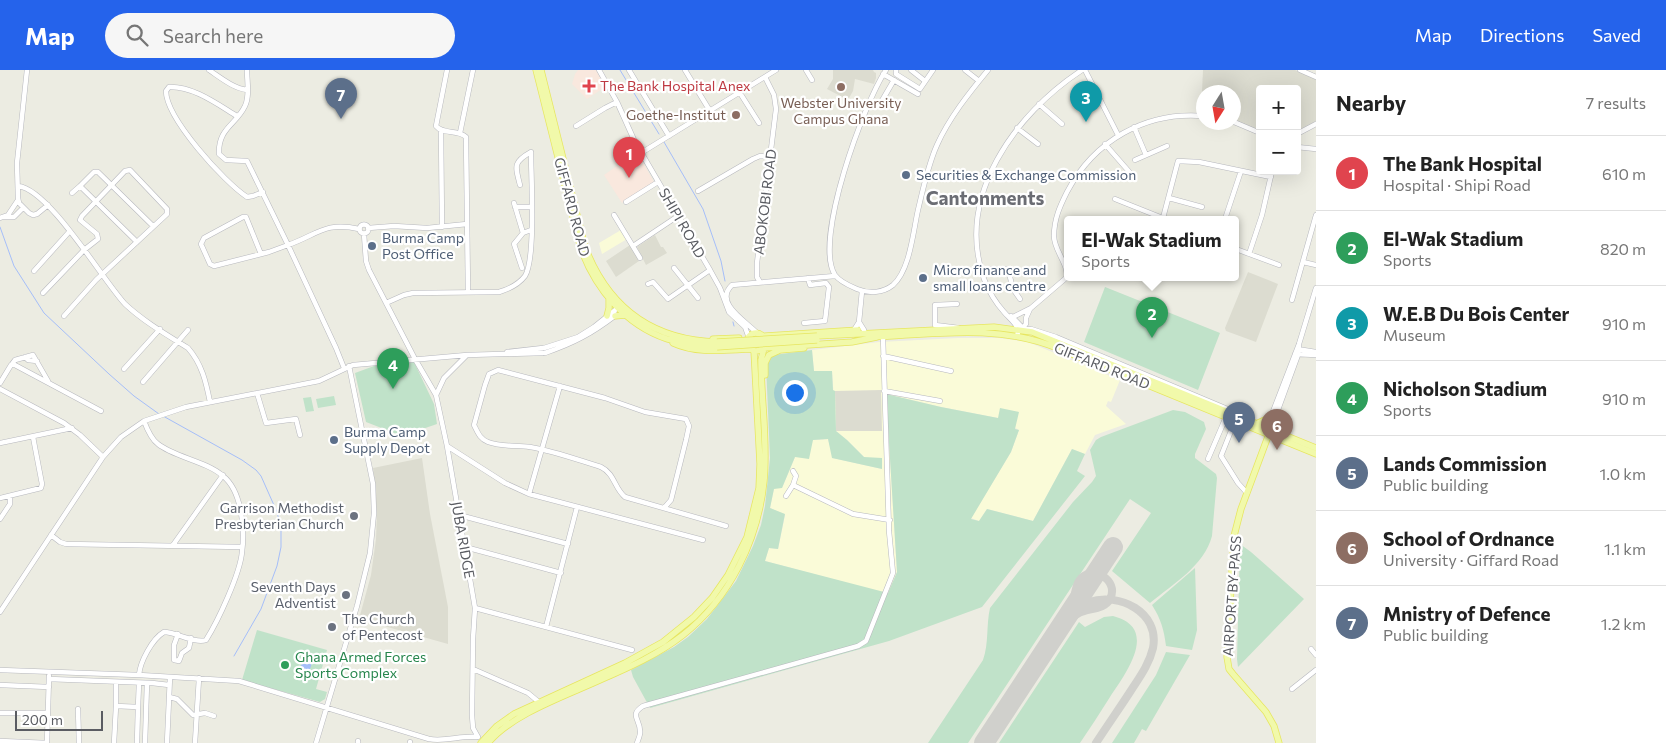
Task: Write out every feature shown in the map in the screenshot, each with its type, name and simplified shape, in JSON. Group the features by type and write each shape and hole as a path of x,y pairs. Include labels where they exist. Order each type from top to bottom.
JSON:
{"main road":[{"name":"GIFFARD ROAD","path":"536,70 581,249 588,267 609,299 680,346 708,351 752,350"},
{"name":"GIFFARD ROAD","path":"541,70 585,247 592,265 622,309"},
{"path":"607,316 610,308 609,299"},
{"path":"615,316 622,309"},
{"path":"1011,328 1012,319"},
{"name":"GIFFARD ROAD","path":"764,348 890,332 960,328 1011,328 1018,333 1235,421 1268,431 1316,454"},
{"name":"GIFFARD ROAD","path":"763,337 854,330 890,332"},
{"path":"481,743 502,722 625,663 674,635 706,604 728,575 747,537 759,488 760,458 752,350 747,344 748,338 752,334 757,333 763,337 765,342 760,360 765,469 760,505 753,535 742,561 717,599 704,615 672,643 514,721 501,730 488,743"},
{"name":"GIFFARD ROAD","path":"667,336 687,343 717,344 991,333 1018,333 1043,336 1257,423 1268,431 1280,432 1316,448"},
{"name":"GIFFARD ROAD","path":"667,336 712,339 748,338"},
{"path":"762,397 765,363 769,355 780,350 801,349 817,340"},
{"path":"752,350 759,351 764,348"},
{"path":"1257,423 1272,420 1280,432"},
{"name":"AIRPORT BY-PASS","path":"1268,431 1247,487 1247,493 1234,536 1227,656 1232,674 1269,716 1279,743"}],"street":[{"path":"26,70 17,163 18,200 23,208 33,216 48,205"},
{"path":"209,70 241,90 247,90"},
{"path":"247,70 245,106 224,133 219,154 226,160 247,161 346,367 373,484 374,513 371,545 363,584 316,743"},
{"path":"447,70 436,126 441,130 460,133 466,137 468,292"},
{"path":"460,133 473,70"},
{"name":"SHIPI ROAD","path":"599,70 617,102 641,153 720,288 728,312 745,327 748,338"},
{"path":"629,70 669,136"},
{"path":"685,70 710,111"},
{"path":"641,153 776,70"},
{"path":"806,70 812,80"},
{"path":"896,70 896,74 919,89 921,89 933,70"},
{"path":"911,70 925,82"},
{"path":"965,70 979,81"},
{"path":"918,94 883,71 856,137 836,207 830,246 830,258 835,276 862,292 874,293 888,288 902,274 908,257 924,186 937,145 963,101 988,70"},
{"path":"1031,308 1027,315 1026,325 1018,333 1012,319 1004,312 990,293 981,269 977,248 977,232 982,195 988,177 1000,154 1017,128 1060,85 1082,70"},
{"path":"1086,70 1118,135"},
{"path":"1300,70 1310,72 1316,77"},
{"name":"ABOKOBI ROAD","path":"762,282 757,277 757,270 776,102 765,77"},
{"path":"880,104 894,80"},
{"path":"237,116 206,98 174,86 167,88 166,96 180,123 223,177 247,196 263,192"},
{"path":"740,93 759,123"},
{"path":"576,126 617,102"},
{"path":"1039,104 1062,124"},
{"path":"1064,264 1055,248 1055,224 1058,210 1078,173 1105,144 1118,135 1159,119 1196,117"},
{"path":"1301,132 1316,124"},
{"path":"1241,125 1256,131"},
{"path":"1017,128 1038,144"},
{"path":"1134,128 1146,155"},
{"path":"441,130 442,227"},
{"path":"1105,144 1132,175"},
{"path":"1135,160 1168,146"},
{"path":"1301,147 1316,149"},
{"path":"386,303 413,293 499,292 519,282 526,274 531,254 531,152 518,161 516,165 520,185"},
{"path":"698,191 753,158 771,156"},
{"path":"1165,216 1178,161 1199,162 1271,177 1262,215 1249,254"},
{"path":"43,293 84,250 98,239 97,234 80,220 95,201 125,171 130,170 167,209 167,214 86,290 64,316"},
{"path":"72,193 96,171 153,226"},
{"path":"1226,216 1241,171"},
{"path":"626,202 658,182"},
{"path":"18,186 32,190 48,205 120,297 134,312 188,348 199,362 205,378 210,402"},
{"path":"80,186 137,242"},
{"path":"1169,198 1202,207"},
{"path":"1115,199 1157,216"},
{"path":"2,218 10,212 18,200"},
{"path":"523,233 514,205 531,207"},
{"path":"2,218 14,217 23,208"},
{"path":"614,215 640,258"},
{"path":"633,246 678,216"},
{"path":"1292,300 1316,216"},
{"path":"260,254 246,217 204,238 201,244 210,264 214,266 260,254 288,245 327,227 345,226 359,229 364,234 368,232 368,228"},
{"path":"359,229 363,224 368,228 394,226 409,228 468,224"},
{"path":"522,268 514,244 523,233 531,230"},
{"path":"34,271 70,232"},
{"name":"JUBA RIDGE","path":"364,234 366,261 386,303 436,395 447,446 475,608 473,728"},
{"path":"1239,250 1279,266"},
{"path":"1303,262 1316,265"},
{"path":"674,268 698,298"},
{"path":"981,269 1008,269 1013,289 1020,298"},
{"name":"SHIPI ROAD","path":"648,284 653,282 668,299 710,270"},
{"name":"ABOKOBI ROAD","path":"757,270 760,278 771,281"},
{"path":"757,333 731,310 727,293 730,286 735,283 835,276"},
{"path":"804,323 825,321 829,287 826,283 810,285 808,278"},
{"path":"1012,319 1031,308 1064,279"},
{"path":"1268,431 1297,350 1316,288"},
{"path":"854,330 859,322 862,292"},
{"path":"935,325 935,305 957,304"},
{"path":"544,351 578,336 594,327 607,316 622,309"},
{"path":"1,608 103,456 121,437 144,421 186,407 319,381 346,367 364,363 544,351 563,347 587,336 615,316"},
{"path":"859,322 864,330"},
{"path":"929,330 935,325 960,328"},
{"path":"124,369 160,329"},
{"path":"143,382 188,330"},
{"path":"637,743 641,731 635,715 637,710 643,706 858,646 866,641 893,573 889,531 883,356 880,337"},
{"path":"1297,350 1316,353"},
{"path":"436,395 449,371 467,355"},
{"path":"883,356 951,371"},
{"path":"0,383 15,360 25,357 28,360 38,361 49,382"},
{"path":"12,364 101,410"},
{"path":"664,508 671,500 689,430 688,420 645,412 605,398 498,370 489,374 484,385 474,425 480,437 488,442 502,446 516,445 586,462 608,470 621,494 626,497 726,526"},
{"path":"39,377 44,373"},
{"path":"528,494 560,386"},
{"path":"0,389 72,428 103,456"},
{"path":"884,391 940,401"},
{"path":"257,394 266,423 296,419 300,435"},
{"path":"1208,459 1226,417"},
{"path":"139,675 143,660 160,633 167,631 201,642 208,638 232,587 242,547 241,516 238,499 230,482 222,475 158,444 144,421"},
{"path":"1235,421 1221,456 1238,483 1247,493"},
{"path":"0,443 72,428"},
{"path":"0,498 39,490 42,486 33,437"},
{"path":"447,446 505,483 528,494 703,540"},
{"path":"786,496 796,476 793,471"},
{"path":"173,545 222,475"},
{"path":"793,485 853,514 890,520"},
{"path":"0,519 10,504 10,496"},
{"path":"546,627 577,506"},
{"path":"459,515 568,544"},
{"path":"51,535 66,544 242,547"},
{"path":"465,547 560,573"},
{"path":"475,608 632,650"},
{"path":"467,620 474,620"},
{"path":"178,634 174,645 174,660 179,660 182,653 189,648 191,638"},
{"path":"1311,649 1316,655"},
{"path":"473,669 528,693 540,703"},
{"path":"0,670 239,681 422,738 446,742 468,736 478,737 473,728 468,736"},
{"path":"1292,688 1316,670"},
{"path":"1,742 47,743 50,672"},
{"path":"167,743 170,677"},
{"path":"196,743 199,678"},
{"path":"49,679 147,683 170,686"},
{"path":"114,743 116,682"},
{"path":"137,743 139,683"},
{"path":"145,743 147,683"},
{"path":"0,685 49,687"},
{"path":"169,697 175,698 190,714 205,713 214,716"},
{"path":"116,706 138,707"},
{"path":"78,709 79,743"},
{"path":"0,712 48,713"}],"shaded area":[{"name":"The Bank Hospital Anex","path":"578,70 596,70 605,87 587,99 572,84"},
{"name":"Webster University Campus Ghana","path":"833,70 873,70 876,73 876,78 874,84 855,79 853,91 849,98 846,99 827,89 833,79"},
{"path":"1203,70 1295,70 1316,79 1316,121 1301,129 1301,85 1256,85 1256,130 1241,124 1241,85 1202,85"},
{"path":"637,152 654,182 622,203 604,175"},
{"path":"621,230 627,239 602,254 599,243"},
{"path":"655,235 661,247 667,253 646,265 637,247"},
{"path":"630,245 639,261 616,277 606,261"},
{"path":"1248,272 1278,284 1256,342 1226,331 1225,328"},
{"path":"1105,287 1220,333 1198,390 1084,342"},
{"path":"999,338 1028,342 1120,380 1111,402 1108,401 1106,406 1126,424 1095,435 1085,454 1072,449 1033,521 987,509 979,521 971,518 1011,452 1019,430 998,418 886,394 897,572 888,594 765,561 769,548 778,549 785,515 770,508 774,488 782,488 795,457 813,440 828,439 833,458 882,469 864,457 836,431 832,371 814,371 812,350 879,342"},
{"path":"812,350 814,371 832,371 833,390 835,391 836,431 864,457 882,458 882,469 832,458 828,439 813,440 809,459 795,457 782,488 774,489 770,508 785,514 778,549 769,548 765,561 888,593 897,572 886,394 998,418 1000,408 1019,412 1015,429 1019,430 1011,452 971,519 979,521 987,509 1033,521 1072,449 1085,454 1077,471 1085,476 982,607 889,641 650,708 631,670 674,647 707,619 736,581 761,525 770,458 766,364 773,355"},
{"path":"414,362 434,404 437,424 402,436 366,422 355,373 374,366"},
{"path":"881,390 882,431 836,431 835,391"},
{"path":"334,396 336,405 318,408 316,399"},
{"path":"311,397 314,411 306,412 303,398"},
{"path":"1173,410 1185,412 1204,422 1206,429 1195,458 1216,474 1217,478 1212,536 1202,556 1187,574 1150,603 1112,571 1151,513 1130,499 968,743 928,743 983,660 990,608 1073,502 1096,476 1090,450 1096,440"},
{"path":"422,458 430,514 448,607 448,644 359,619 371,575 376,539 377,514 373,468"},
{"path":"1240,544 1304,599 1238,667 1237,659"},
{"path":"1195,568 1197,630 1192,650 1166,646 1162,625 1152,605"},
{"path":"1113,616 1127,622 1135,630 1137,641 1135,652 1124,676 1080,743 999,743 1079,622 1085,627 1104,617"},
{"name":"Ghana Armed Forces Sports Complex","path":"257,630 327,650 316,689 327,692 325,699 320,702 242,680"},
{"path":"1166,652 1190,655 1146,731 1142,729 1134,743 1112,743 1156,675"}],"water":[{"path":"305,654 314,657 307,678 298,675"}],"waterway":[{"path":"620,70 659,134"},
{"path":"664,142 703,209 721,261 725,281"},
{"path":"0,227 14,266 44,313 134,396 159,414"},
{"path":"733,322 734,326"},
{"path":"163,416 242,460 256,470 261,476 277,512 281,527 281,547 277,566 261,609 234,656"}],"taxiway":[{"path":"1054,636 1075,615 1107,603 1112,592 1108,580 1097,574 1084,576 1078,583 1071,610"},
{"path":"1064,620 1085,603 1113,600 1135,608 1144,615 1150,624 1153,635 1153,648 1146,666 1096,743"}],"runway":[{"path":"984,743 1113,547"}],"place":[{"name":"The Bank Hospital Anex","path":"589,86"},
{"name":"Webster University Campus Ghana","path":"841,87"},
{"name":"Goethe-Institut","path":"736,115"},
{"name":"Mnistry of Defence","path":"341,119"},
{"name":"W.E.B Du Bois Center","path":"1086,122"},
{"name":"Securities & Exchange Commission","path":"906,175"},
{"name":"The Bank Hospital","path":"629,178"},
{"name":"Burma Camp Post Office","path":"372,246"},
{"name":"Micro finance and small loans centre","path":"923,278"},
{"name":"El-Wak Stadium","path":"1152,338"},
{"name":"Nicholson Stadium","path":"393,389"},
{"name":"Burma Camp Supply Depot","path":"334,440"},
{"name":"Lands Commission","path":"1239,443"},
{"name":"School of Ordnance","path":"1277,450"},
{"name":"Garrison Methodist Presbyterian Church","path":"354,516"},
{"name":"Seventh Days Adventist","path":"346,595"},
{"name":"The Church of Pentecost","path":"332,627"},
{"name":"Ghana Armed Forces Sports Complex","path":"285,665"}],"district":[{"name":"Cantonments","path":"985,198"}]}
